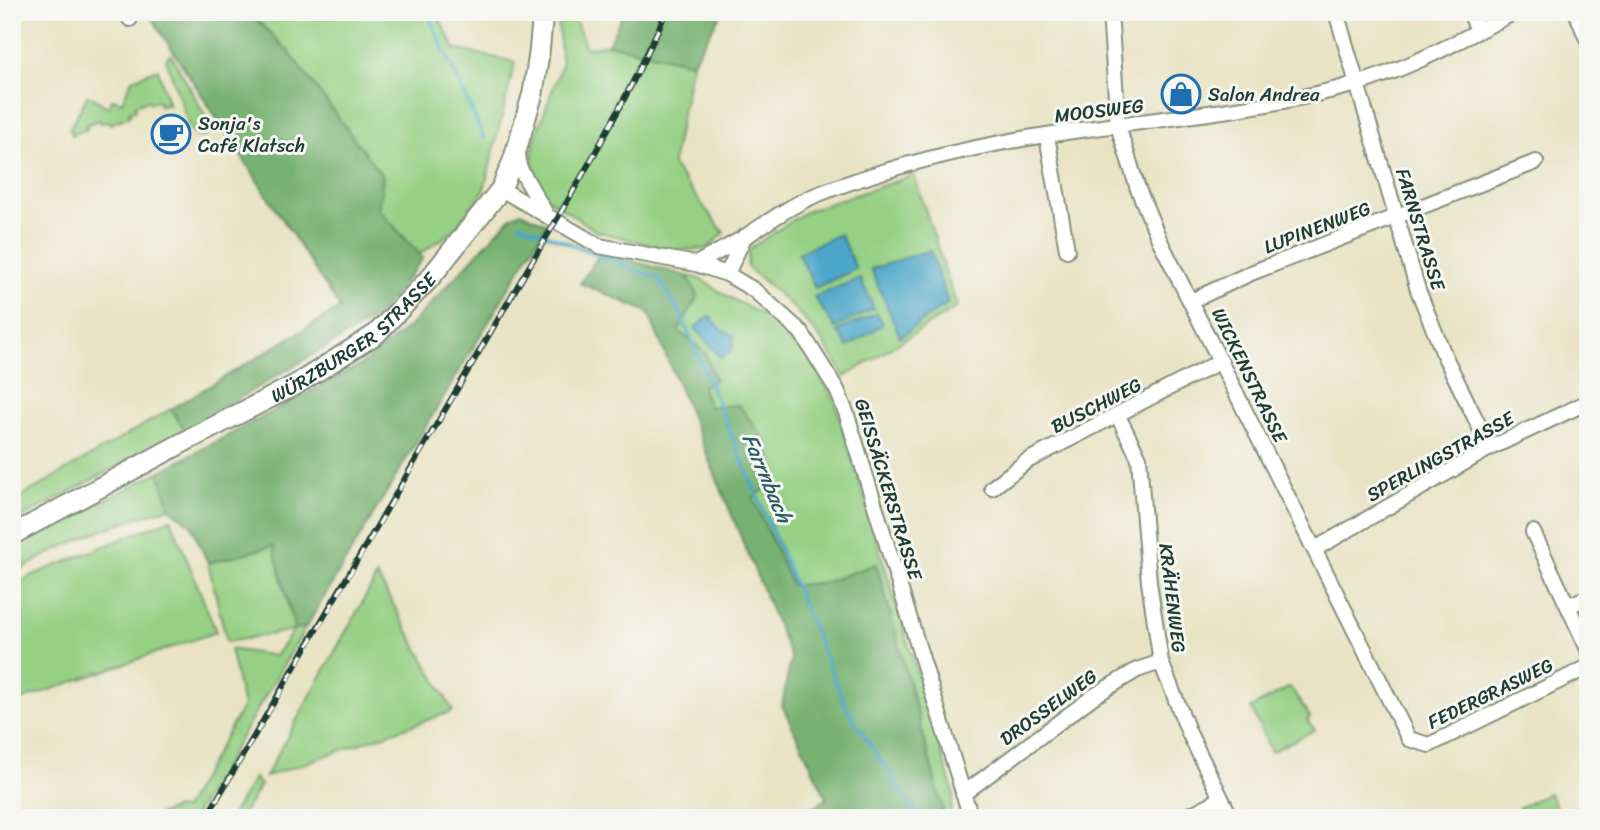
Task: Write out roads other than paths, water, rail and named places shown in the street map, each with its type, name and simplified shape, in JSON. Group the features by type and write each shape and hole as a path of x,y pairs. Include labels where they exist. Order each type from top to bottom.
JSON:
{"street":[{"name":"WÜRZBURGER STRASSE","path":"12,535 298,384 376,334 430,278 501,188 533,93 543,12"},
{"name":"WICKENSTRASSE","path":"1110,12 1118,126 1138,189 1159,239 1409,739"},
{"name":"FARNSTRASSE","path":"1336,12 1418,290 1445,357 1490,448"},
{"path":"1470,12 1478,31"},
{"name":"MOOSWEG","path":"696,264 790,207 843,186 999,143 1260,105 1357,83 1439,51 1516,12"},
{"path":"1579,12 1588,34"},
{"name":"MOOSWEG","path":"1048,136 1067,250"},
{"name":"GEISSÄCKERSTRASSE","path":"518,144 519,167 548,216"},
{"name":"LUPINENWEG","path":"1191,300 1251,272 1536,162"},
{"name":"GEISSÄCKERSTRASSE","path":"501,188 599,246 696,264 727,274 754,290 802,332 837,390 847,415 971,818"},
{"path":"727,274 744,237"},
{"name":"BUSCHWEG","path":"992,488 1027,461 1221,361"},
{"name":"SPERLINGSTRASSE","path":"1315,549 1490,448 1588,402"},
{"name":"KRÄHENWEG","path":"1118,416 1139,458 1149,582 1161,662 1189,733 1231,818"},
{"path":"1533,532 1588,649"},
{"path":"1568,606 1588,597"},
{"name":"DROSSELWEG","path":"963,794 1094,696 1137,670 1161,662"},
{"name":"FEDERGRASWEG","path":"1409,739 1429,745 1588,667"},
{"path":"1184,818 1221,799"}],"water":[{"path":"840,234 856,269 815,288 798,253"},
{"path":"930,250 948,303 900,337 871,269"},
{"path":"860,278 874,308 835,328 814,297"},
{"path":"877,313 883,324 848,347 837,331"},
{"path":"710,316 723,331 734,335 733,349 721,358 695,328"}],"waterway":[{"name":"Farrnbach","path":"427,12 484,138"},
{"name":"Farrnbach","path":"520,224 659,279 680,313 848,711 919,818"}],"railway":[{"path":"206,818 582,175 626,95 666,12"}],"place":[{"name":"Salon Andrea","path":"1181,94"},
{"name":"Sonja's Café Klatsch","path":"171,134"}]}
